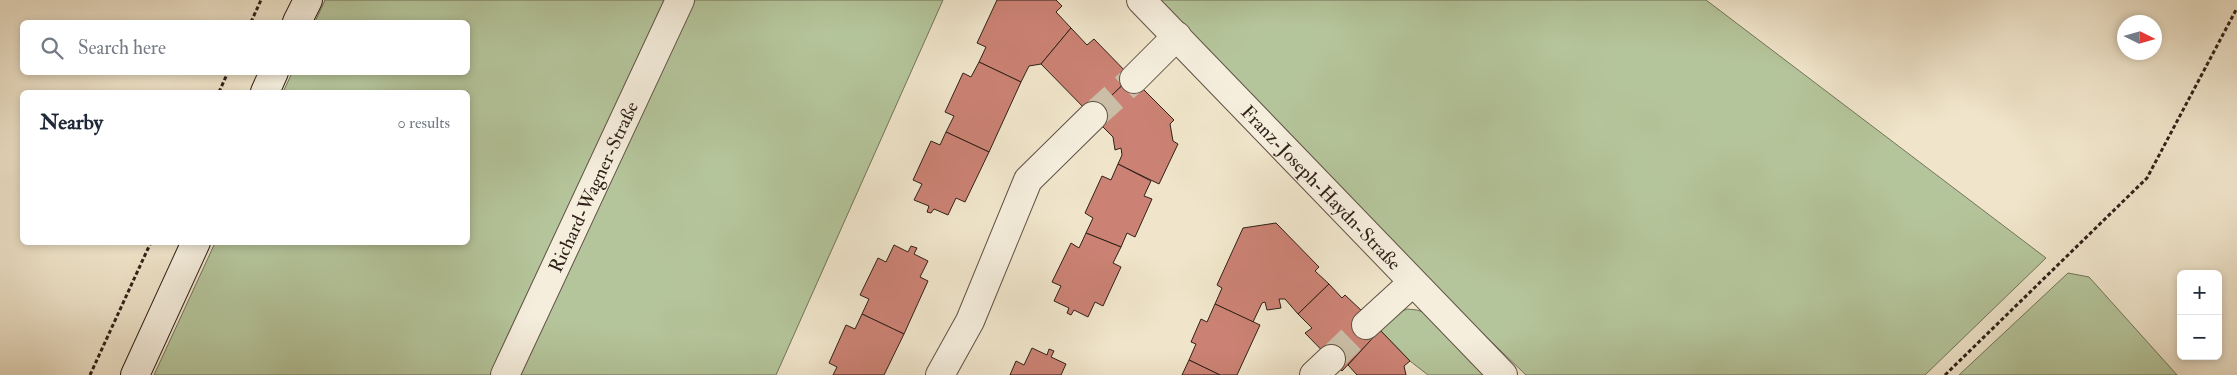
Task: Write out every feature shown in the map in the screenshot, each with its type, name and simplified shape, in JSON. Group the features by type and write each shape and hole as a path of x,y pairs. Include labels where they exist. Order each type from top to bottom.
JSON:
{"street":[{"path":"298,20 308,0"},
{"name":"Richard-Wagner-Straße","path":"505,375 680,0"},
{"name":"Franz-Joseph-Haydn-Straße","path":"1141,0 1303,166 1412,283 1503,375"},
{"path":"1134,79 1177,36"},
{"path":"266,90 273,75"},
{"path":"940,375 970,321 1028,180 1093,116"},
{"path":"135,375 195,245"},
{"path":"1366,326 1412,283"}],"path":[{"path":"252,20 261,0"},
{"path":"1945,375 2059,266 2147,178 2237,8"},
{"path":"220,90 227,75"},
{"path":"90,375 150,245"}],"green space":[{"path":"325,0 669,0 494,375 154,375 214,245 470,245 470,90 284,90 291,75 470,75 470,20 316,20"},
{"path":"689,0 943,0 776,375 515,375"},
{"path":"1161,0 1706,0 2046,258 1925,375 1526,375 1394,248"},
{"path":"2068,273 2089,277 2177,375 1959,375"},
{"path":"1407,309 1426,313 1488,375 1428,375 1410,361 1380,330 1400,312"}],"building":[{"path":"997,0 1056,0 1062,6 1056,12 1071,28 1041,64 1029,66 1021,82 979,62 986,47 977,43"},
{"path":"1071,28 1087,45 1094,39 1131,77 1091,115 1041,64"},
{"path":"979,62 1021,82 989,152 946,132 954,116 945,112 963,73 971,77"},
{"path":"1131,77 1174,120 1170,124 1173,141 1178,144 1159,184 1118,164 1122,155 1121,148 1115,150 1113,137 1091,115"},
{"path":"946,132 989,152 965,202 956,198 948,215 934,209 931,213 927,212 929,206 914,200 922,184 913,180 931,141 940,145"},
{"path":"1118,164 1151,181 1144,196 1152,199 1135,237 1127,233 1121,247 1086,233 1093,218 1085,213 1102,176 1111,180"},
{"path":"1276,223 1319,267 1315,271 1329,284 1298,314 1285,299 1279,299 1281,308 1267,310 1265,302 1262,303 1253,322 1215,304 1222,288 1217,285 1243,228"},
{"path":"1086,233 1121,247 1113,263 1121,267 1103,306 1095,302 1088,317 1074,310 1071,315 1067,313 1069,308 1054,301 1061,286 1052,282 1071,243 1079,248"},
{"path":"894,245 908,252 911,246 917,248 914,254 928,261 920,277 928,281 904,334 862,314 869,299 860,295 878,258 886,262"},
{"path":"1329,284 1342,298 1345,295 1363,312 1376,335 1342,371 1305,333 1312,328 1298,314"},
{"path":"1215,304 1260,325 1237,375 1220,375 1189,360 1196,344 1191,342 1201,319 1207,322"},
{"path":"862,314 904,334 884,375 833,375 837,367 829,363 846,325 855,329"},
{"path":"1380,330 1410,361 1404,366 1406,375 1357,375 1348,365"},
{"path":"1032,348 1047,355 1049,349 1054,351 1051,357 1066,364 1061,375 1010,375 1016,361 1024,365"},
{"path":"1189,360 1220,375 1182,375"}],"tunnel":[{"path":"1093,116 1134,79"},
{"path":"1331,359 1366,325"}]}
